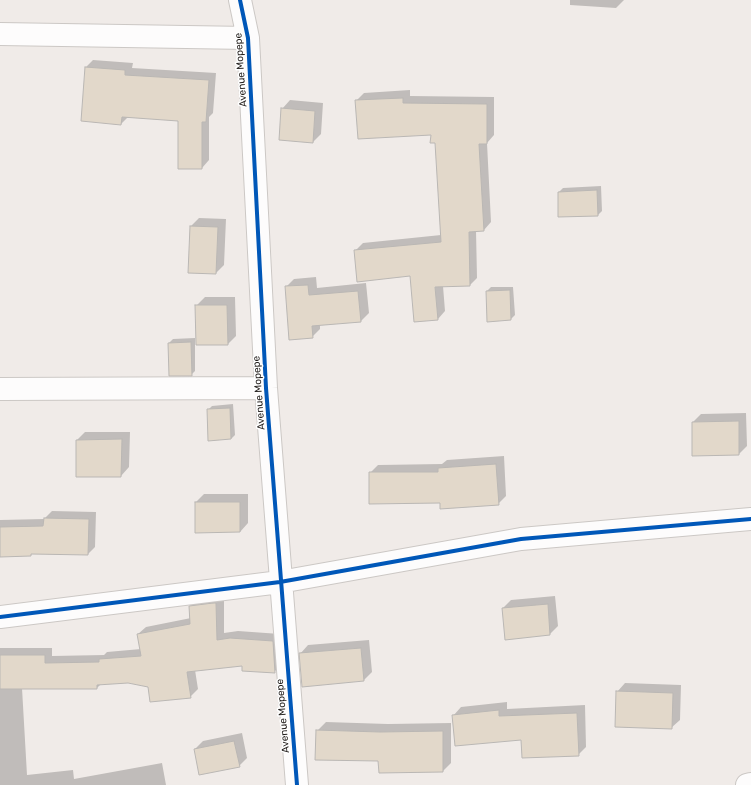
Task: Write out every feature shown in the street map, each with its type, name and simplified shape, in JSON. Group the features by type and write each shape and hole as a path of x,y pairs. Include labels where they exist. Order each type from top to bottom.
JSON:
{"street":[{"name":"Avenue Mopepe","path":"240,0 248,38 266,388 297,785"},
{"path":"0,34 248,38"},
{"path":"0,388 266,388"},
{"path":"0,616 280,582 520,539 751,519"},
{"path":"747,785 751,784"}],"building":[{"path":"85,67 125,70 125,75 209,80 206,122 202,122 202,169 178,169 178,121 122,117 121,125 81,121"},
{"path":"403,98 403,103 487,104 487,144 479,144 484,231 469,232 470,286 435,287 438,320 414,322 410,276 357,282 354,250 441,242 435,143 430,143 431,135 358,139 355,100"},
{"path":"281,108 315,111 313,143 279,140"},
{"path":"597,190 598,216 558,217 558,192"},
{"path":"190,226 218,227 216,274 188,273"},
{"path":"308,285 309,295 358,291 361,322 312,326 313,338 289,340 285,286"},
{"path":"510,290 511,320 487,322 486,291"},
{"path":"195,305 227,305 228,345 196,345"},
{"path":"191,342 192,376 169,376 168,343"},
{"path":"230,408 231,439 208,441 207,409"},
{"path":"739,421 739,455 692,456 692,422"},
{"path":"122,439 121,477 76,477 76,440"},
{"path":"496,464 499,505 440,509 440,503 369,504 369,472 438,472 438,468"},
{"path":"195,502 240,502 240,532 195,533"},
{"path":"44,518 89,519 88,555 31,554 31,556 0,557 0,527 43,526"},
{"path":"216,603 217,640 230,638 273,641 275,673 242,671 242,666 187,672 191,698 150,702 148,687 128,683 97,685 97,689 0,689 0,655 45,655 45,663 99,662 99,659 141,656 137,634 190,624 189,606"},
{"path":"548,604 550,635 505,640 502,608"},
{"path":"361,648 364,681 302,687 299,653"},
{"path":"616,691 673,693 672,729 615,727"},
{"path":"499,710 499,716 577,713 579,756 522,758 521,740 455,746 452,715"},
{"path":"316,730 380,732 443,731 443,772 379,773 378,761 315,760"},
{"path":"234,741 240,767 199,775 194,749"}],"cycle path":[{"path":"240,0 248,38 266,388 297,785"},
{"path":"0,617 280,582 521,539 751,519"}]}
